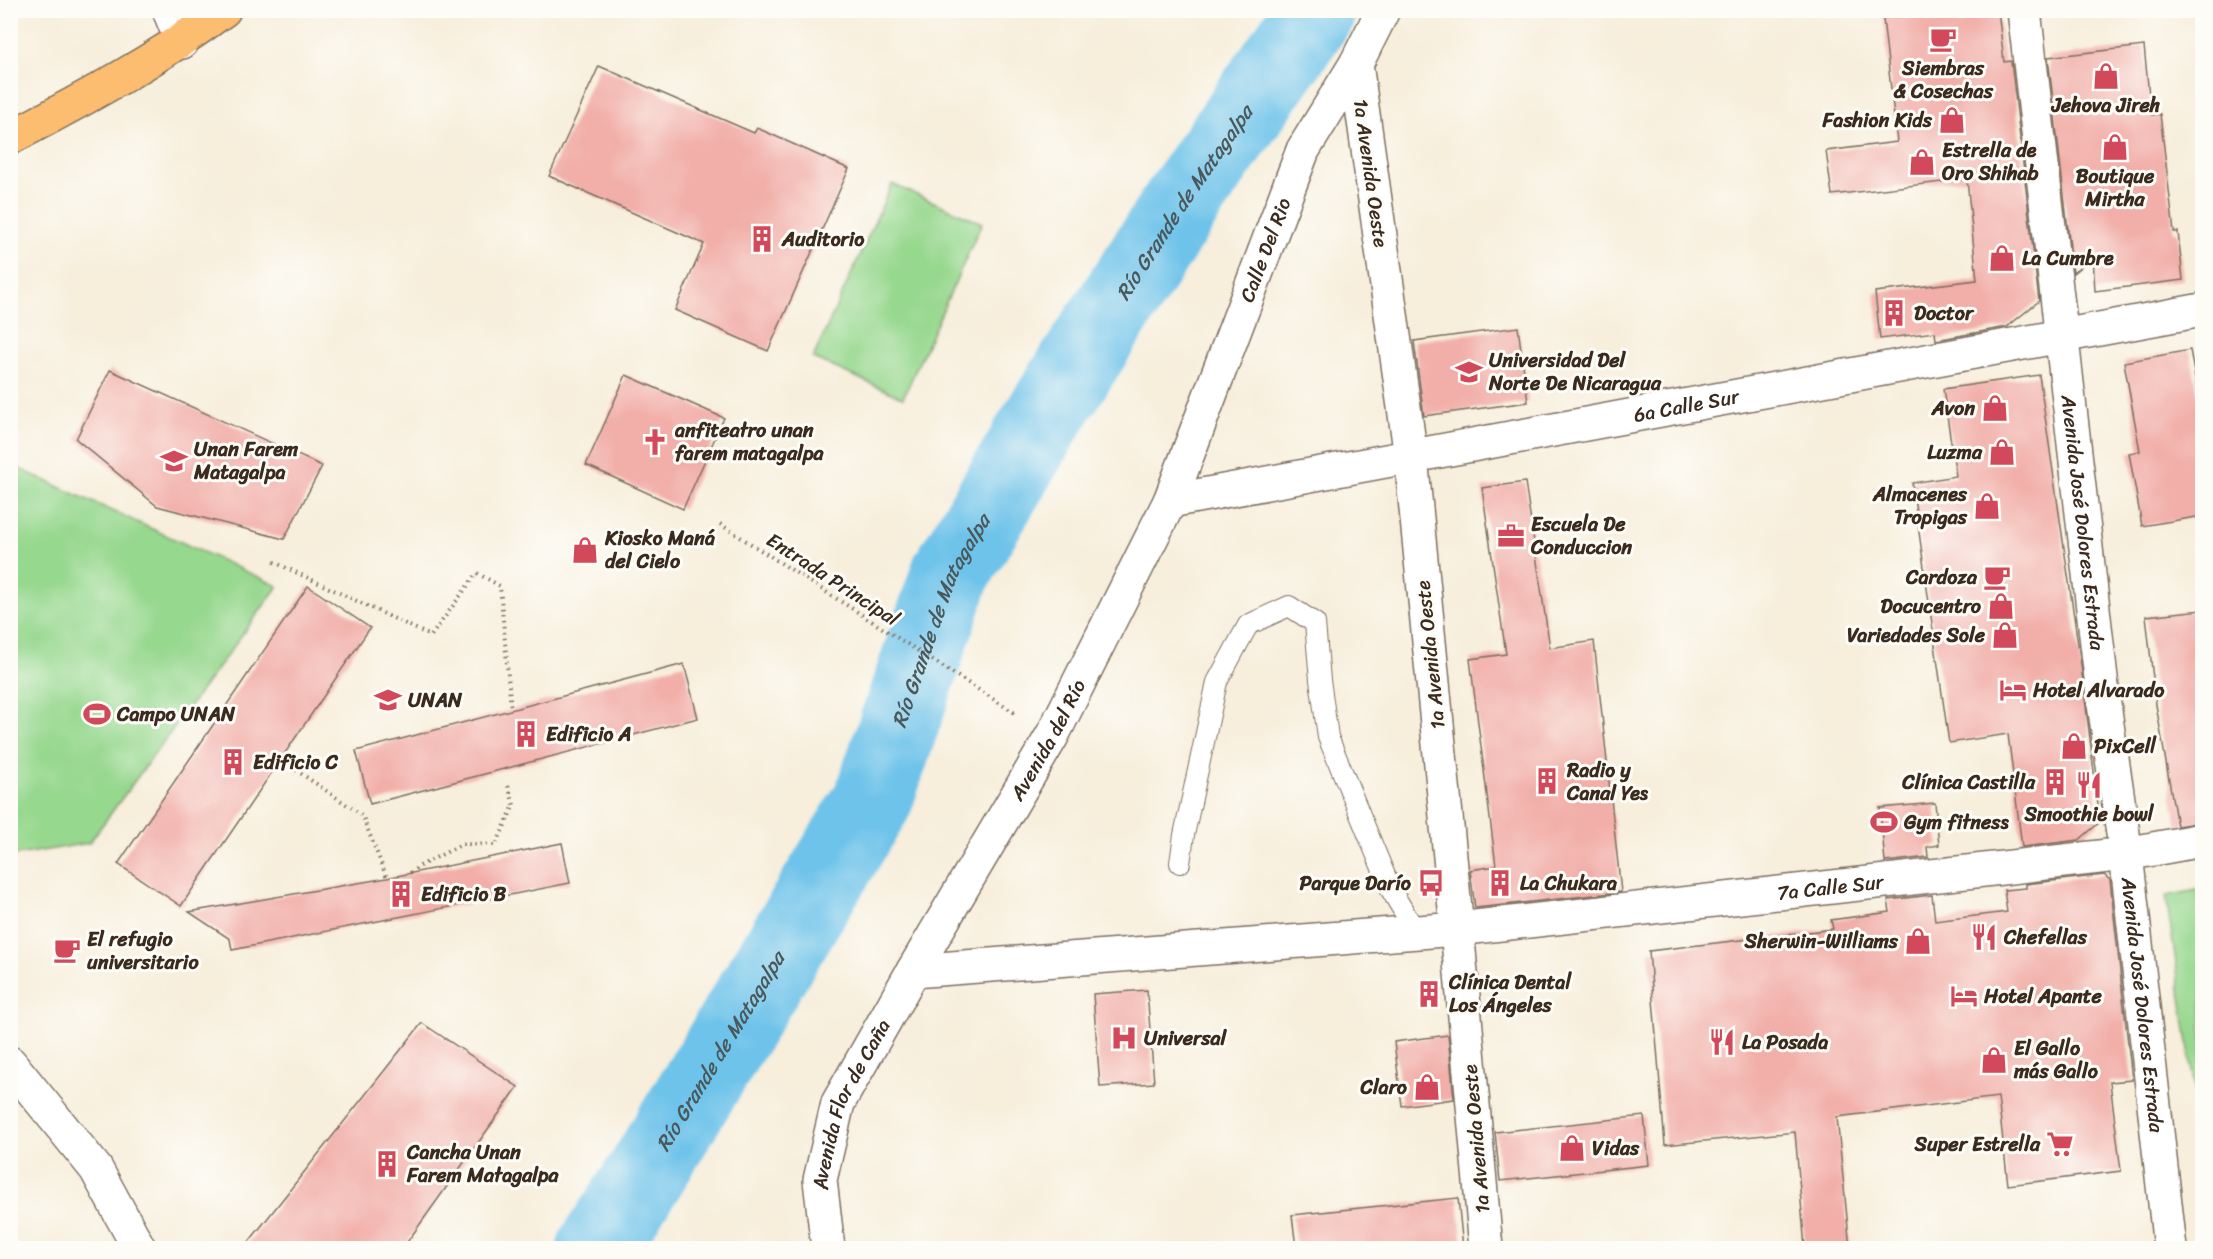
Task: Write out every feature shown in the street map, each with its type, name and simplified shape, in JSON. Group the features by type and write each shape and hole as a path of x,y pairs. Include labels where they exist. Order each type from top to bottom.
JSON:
{"main road":[{"path":"10,138 75,104 182,42 224,10"}],"street":[{"path":"169,10 182,42"},
{"name":"Calle Del Rio","path":"1170,501 1303,150 1356,64 1383,10"},
{"name":"Avenida José Dolores Estrada","path":"2024,10 2104,704 2126,854 2170,1248"},
{"name":"1a Avenida Oeste","path":"1356,64 1411,457 1486,1248"},
{"name":"6a Calle Sur","path":"1170,501 2202,310"},
{"name":"Avenida del Río","path":"913,971 1052,736 1170,501"},
{"name":"7a Calle Sur","path":"913,971 1457,929 2126,854 2202,840"},
{"name":"Avenida Flor de Caña","path":"828,1248 820,1180 838,1103 913,971"},
{"path":"10,1064 96,1169 139,1248"}],"lane":[{"path":"1180,863 1217,682 1248,625 1289,606 1315,623 1328,736 1391,890 1416,933"}],"path":[{"name":"Entrada Principal","path":"720,524 1052,736"},
{"path":"274,562 431,636 477,573 500,586 511,710"},
{"path":"296,770 362,815 387,878"},
{"path":"410,873 462,844 496,845 514,805 508,785"}],"green space":[{"path":"892,184 982,223 903,398 813,358"},
{"name":"Campo UNAN","path":"11,465 278,586 89,843 11,856"},
{"path":"2202,889 2202,1137 2166,896"}],"building":[{"path":"1882,10 1998,10 2004,62 2011,61 2039,301 2007,327 1936,340 1935,332 1880,339 1875,292 1977,280 1967,179 1832,195 1826,151 1897,142"},
{"path":"2144,46 2151,115 2160,114 2174,232 2178,232 2183,280 2095,291 2093,257 2073,273 2048,57"},
{"path":"599,66 754,133 757,128 849,169 768,351 675,310 704,244 549,176"},
{"name":"Universidad Del Norte De Nicaragua","path":"1518,327 1528,402 1424,416 1414,341"},
{"path":"2190,350 2202,416 2202,516 2142,526 2129,453 2140,451 2124,362"},
{"path":"110,370 322,466 284,539 157,506 76,439"},
{"name":"anfiteatro unan farem matagalpa","path":"626,375 724,418 683,509 586,465"},
{"path":"2039,375 2081,665 2100,822 2079,840 2022,847 2008,734 1949,743 1912,483 1956,476 1943,389"},
{"name":"Radio y Canal Yes","path":"1525,482 1550,648 1594,641 1621,892 1475,908 1470,870 1496,866 1470,659 1506,654 1482,488"},
{"name":"Edificio C","path":"308,586 370,628 181,906 118,864"},
{"path":"2202,610 2202,822 2177,826 2156,705 2146,616"},
{"name":"Edificio A","path":"684,664 698,718 370,804 356,751"},
{"path":"1935,803 1939,845 1927,847 1928,857 1885,862 1880,808"},
{"name":"Edificio B","path":"562,843 570,883 232,950 230,939 189,912 387,878"},
{"path":"2104,875 2110,880 2132,1080 2110,1082 2121,1171 2008,1185 1998,1097 1837,1117 1850,1248 1805,1248 1795,1132 1665,1145 1649,951 1833,929 1831,920 1890,912 1888,900 1932,895 1935,921 2007,912 2004,890 2026,888 2026,884"},
{"name":"Universal","path":"1147,990 1154,1083 1100,1087 1093,994"},
{"name":"Cancha Unan Farem Matagalpa","path":"422,1023 518,1087 403,1248 244,1248"},
{"path":"1448,1035 1454,1099 1402,1106 1394,1042"},
{"name":"Vidas","path":"1644,1116 1649,1165 1500,1181 1495,1132"},
{"path":"1458,1198 1463,1248 1296,1248 1292,1215"}],"waterway":[{"name":"Río Grande de Matagalpa","path":"597,1248 646,1174 873,800 951,573 1046,414 1186,197 1316,10"}],"place":[{"name":"Siembras & Cosechas","path":"1943,39"},
{"name":"Jehova Jireh","path":"2106,76"},
{"name":"Fashion Kids","path":"1952,120"},
{"name":"Boutique Mirtha","path":"2115,147"},
{"name":"Estrella de Oro Shihab","path":"1922,162"},
{"name":"Auditorio","path":"762,239"},
{"name":"La Cumbre","path":"2002,258"},
{"name":"Doctor","path":"1894,313"},
{"name":"Universidad Del Norte De Nicaragua","path":"1469,372"},
{"name":"Avon","path":"1995,408"},
{"name":"anfiteatro unan farem matagalpa","path":"655,442"},
{"name":"Luzma","path":"2002,452"},
{"name":"Unan Farem Matagalpa","path":"174,461"},
{"name":"Almacenes Tropigas","path":"1987,506"},
{"name":"Escuela De Conduccion","path":"1511,536"},
{"name":"Kiosko Maná del Cielo","path":"585,550"},
{"name":"Cardoza","path":"1997,577"},
{"name":"Docucentro","path":"2001,606"},
{"name":"Variedades Sole","path":"2005,635"},
{"name":"Hotel Alvarado","path":"2013,690"},
{"name":"UNAN","path":"388,700"},
{"name":"Campo UNAN","path":"97,714"},
{"name":"Edificio A","path":"526,734"},
{"name":"PixCell","path":"2074,746"},
{"name":"Edificio C","path":"233,762"},
{"name":"Radio y Canal Yes","path":"1547,781"},
{"name":"Clínica Castilla","path":"2055,782"},
{"name":"Smoothie bowl","path":"2089,785"},
{"name":"Gym fitness","path":"1884,822"},
{"name":"Parque Darío","path":"1431,883"},
{"name":"La Chukara","path":"1500,883"},
{"name":"Edificio B","path":"401,894"},
{"name":"Chefellas","path":"1984,937"},
{"name":"Sherwin-Williams","path":"1918,941"},
{"name":"El refugio universitario","path":"67,950"},
{"name":"Clínica Dental Los Ángeles","path":"1429,994"},
{"name":"Hotel Apante","path":"1964,996"},
{"name":"Universal","path":"1124,1038"},
{"name":"La Posada","path":"1722,1042"},
{"name":"El Gallo más Gallo","path":"1994,1060"},
{"name":"Claro","path":"1427,1087"},
{"name":"Super Estrella","path":"2060,1144"},
{"name":"Vidas","path":"1572,1148"},
{"name":"Cancha Unan Farem Matagalpa","path":"387,1164"}]}
